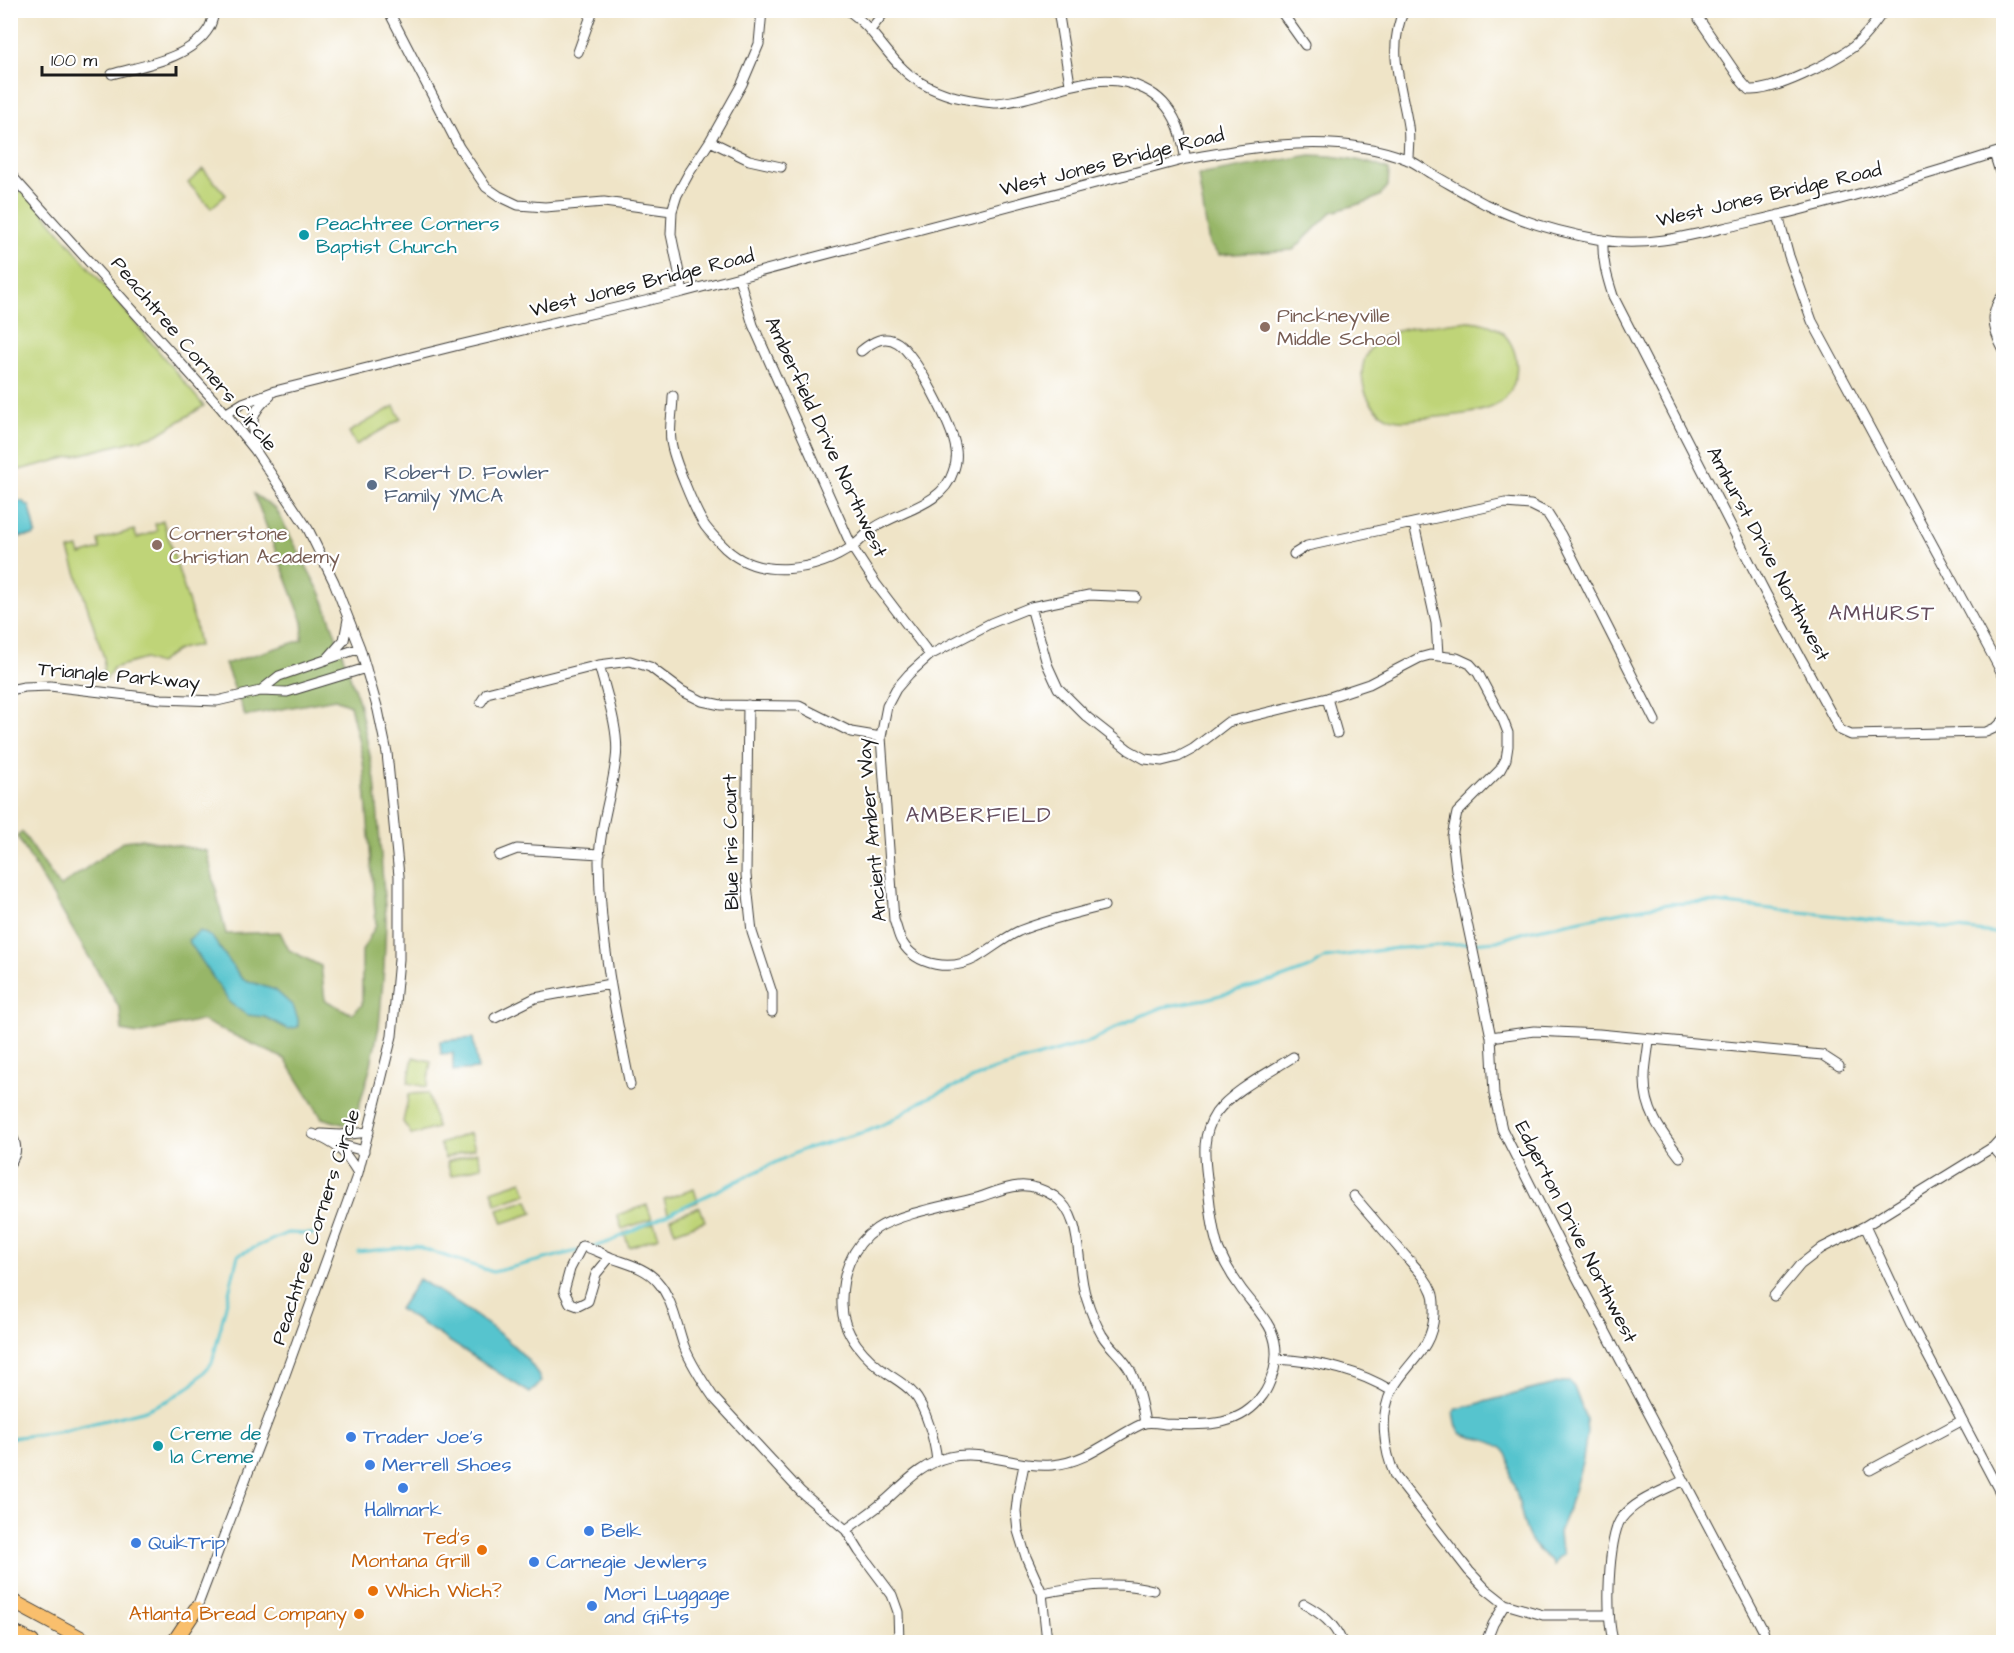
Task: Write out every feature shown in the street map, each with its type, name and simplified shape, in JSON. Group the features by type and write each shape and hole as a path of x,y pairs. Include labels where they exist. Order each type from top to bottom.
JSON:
{"highway":[{"path":"10,1600 88,1642"},
{"path":"174,1642 196,1609"},
{"path":"10,1632 32,1642"}],"street":[{"path":"112,74 174,56 194,45 209,28 215,10"},
{"path":"388,10 459,147 486,187 518,205 545,207 604,202 672,211"},
{"path":"579,52 593,10"},
{"path":"683,292 671,234 672,211 688,173 710,141 742,84 759,44 762,10"},
{"path":"848,10 871,29 904,71 928,86 952,96 998,103 1070,84 1096,80 1130,82 1153,93 1166,106 1178,126 1186,159"},
{"path":"871,29 886,10"},
{"path":"1058,10 1070,84"},
{"path":"1280,10 1305,45"},
{"path":"1404,10 1395,46 1395,67 1409,128 1408,160"},
{"path":"1699,20 1749,90 1761,91 1816,69 1854,46 1884,10"},
{"path":"710,141 749,160 781,167"},
{"name":"West Jones Bridge Road","path":"225,414 243,403 275,392 739,278 1186,159 1237,149 1298,144 1348,146 1382,152 1408,160 1486,204 1535,225 1604,240 1629,242 1681,238 1778,215 1867,193 1999,151"},
{"path":"1999,151 2004,185"},
{"name":"Peachtree Corners Circle","path":"10,174 225,414 255,450 308,529 334,582 360,648 378,710 387,753 399,876 399,959 392,1036 358,1173 278,1394 183,1642"},
{"path":"1778,215 1789,256 1812,321 2004,677"},
{"name":"Amhurst Drive Northwest","path":"1604,240 1606,277 1613,296 1767,596 1840,730 1851,735 1986,732 1997,727 2004,720"},
{"name":"Amberfield Drive Northwest","path":"739,278 753,325 852,547 876,584 930,655"},
{"path":"2004,294 1999,298 1992,315 1998,341 2004,351"},
{"path":"674,396 671,441 682,475 704,525 737,559 767,568 794,569 819,562 852,547 874,528 927,501 947,485 953,474 956,447 936,398 915,364 898,343 886,339 874,340 861,351"},
{"path":"255,450 253,417 258,406 275,392"},
{"path":"1294,554 1307,546 1505,502 1531,505 1547,513 1561,535 1655,721"},
{"path":"1031,607 1052,677 1067,699 1129,750 1145,759 1162,762 1193,749 1228,723 1327,698 1368,684 1419,658 1438,655 1436,623 1414,524"},
{"name":"Ancient Amber Way","path":"1104,906 1056,918 1018,932 975,958 950,967 923,961 911,952 902,942 894,920 880,737 887,706 896,689 930,655 991,623 1031,607 1089,595 1136,597"},
{"path":"326,660 344,640 348,616"},
{"name":"Triangle Parkway","path":"260,691 279,676 360,648"},
{"name":"Edgerton Drive Northwest","path":"1438,655 1457,658 1470,664 1485,686 1508,733 1506,759 1500,770 1457,813 1452,836 1456,870 1491,1037 1494,1094 1502,1129 1573,1270 1763,1629 1766,1642"},
{"path":"481,702 487,693 599,665 630,661 650,667 682,691 702,701 721,705 799,706 851,732 880,737"},
{"path":"599,665 616,738 616,758 600,854 602,917 610,984 630,1085"},
{"name":"Triangle Parkway","path":"10,690 50,686 197,701 236,698 260,691 287,692 366,668"},
{"path":"1327,698 1337,733"},
{"name":"Blue Iris Court","path":"748,705 746,875 752,932 772,993 772,1012"},
{"path":"499,856 517,849 600,854"},
{"path":"495,1018 535,998 610,984"},
{"path":"1491,1037 1534,1031 1599,1034 1822,1055 1839,1066"},
{"path":"1648,1040 1646,1100 1661,1133 1680,1157"},
{"path":"846,1530 880,1505 913,1475 951,1456 991,1456 1024,1465 1054,1465 1083,1458 1145,1423 1207,1426 1222,1424 1239,1418 1251,1408 1264,1394 1271,1381 1276,1359 1275,1340 1269,1325 1241,1289 1219,1249 1204,1153 1205,1136 1209,1124 1218,1111 1237,1095 1293,1057"},
{"path":"364,1151 313,1134 340,1135 369,1132"},
{"path":"10,1133 16,1143 16,1152 10,1163"},
{"path":"1774,1296 1800,1264 1822,1248 1865,1226 1993,1148 2004,1135"},
{"path":"332,1142 350,1160 358,1173"},
{"path":"1993,1148 2004,1160"},
{"path":"937,1461 931,1434 915,1395 862,1353 847,1326 841,1307 844,1274 857,1249 876,1228 900,1218 1019,1186 1041,1190 1055,1197 1070,1215 1077,1241 1081,1278 1092,1314 1102,1335 1131,1374 1145,1423"},
{"path":"1354,1196 1424,1277 1433,1293 1434,1323 1430,1337 1421,1354 1392,1391 1386,1414 1384,1438 1387,1457 1395,1476 1469,1571 1505,1604 1543,1616 1608,1615"},
{"path":"1865,1226 1911,1324 2004,1500"},
{"path":"610,1257 596,1274 588,1301 578,1306 570,1303 564,1291 570,1269 582,1246 593,1248 633,1265 658,1282 678,1320 684,1346 702,1381 714,1398 801,1492 846,1530 892,1595 898,1612 899,1642"},
{"path":"1276,1359 1303,1360 1338,1367 1392,1391"},
{"path":"1870,1470 1961,1421"},
{"path":"1024,1465 1016,1511 1018,1531 1026,1557 1042,1593 1049,1642"},
{"path":"1614,1642 1608,1615 1613,1535 1620,1520 1633,1508 1684,1480"},
{"path":"1042,1593 1116,1585 1137,1586 1153,1590"},
{"path":"1304,1604 1332,1623 1342,1642"},
{"path":"1486,1642 1505,1604"}],"green space":[{"path":"1310,155 1350,159 1389,170 1388,186 1380,196 1332,212 1293,250 1219,255 1209,244 1198,175"},
{"path":"203,169 226,195 211,208 188,183"},
{"path":"25,190 204,406 157,435 11,472 11,194"},
{"path":"1469,321 1496,328 1505,335 1511,345 1517,366 1512,388 1505,398 1488,409 1477,412 1407,420 1393,419 1381,413 1372,404 1365,392 1362,379 1363,365 1368,352 1377,341 1408,328"},
{"path":"394,406 401,419 356,445 349,432"},
{"path":"254,494 276,509 322,596 359,702 375,780 386,920 384,968 379,1027 370,1069 353,1127 322,1118 285,1059 201,1020 138,1034 122,1031 120,1009 17,836 22,832 60,887 124,841 141,839 207,851 226,934 280,932 289,950 321,966 325,1000 352,1014 362,1005 362,951 376,925 363,760 350,705 335,699 245,716 225,664 302,640 303,622"},
{"path":"163,521 195,623 199,646 177,650 158,664 145,659 113,668 106,680 103,678 104,658 69,550 78,548 80,555 100,549 98,540 134,530 137,538 157,531 155,524"},
{"path":"413,1057 431,1061 427,1087 408,1083"},
{"path":"428,1093 437,1128 412,1135 403,1122 409,1094"},
{"path":"470,1133 475,1148 445,1158 440,1144"},
{"path":"477,1152 482,1166 451,1176 447,1162"},
{"path":"522,1181 527,1194 496,1205 492,1191"},
{"path":"694,1189 698,1202 668,1213 664,1199"},
{"path":"528,1200 533,1213 503,1223 498,1210"},
{"path":"647,1205 652,1219 622,1229 617,1215"},
{"path":"700,1207 705,1221 675,1232 670,1218"},
{"path":"654,1223 659,1237 629,1247 624,1233"}],"water":[{"path":"11,501 22,501 30,507 36,533 33,536 13,537 11,541"},
{"path":"200,931 212,937 242,979 275,990 293,1006 298,1019 298,1027 288,1029 265,1017 247,1015 230,1003 188,940"},
{"path":"473,1038 478,1069 453,1071 453,1053 441,1054 440,1041"},
{"path":"419,1279 469,1311 506,1339 534,1368 541,1382 530,1393 399,1309"},
{"path":"1569,1382 1574,1387 1586,1419 1587,1433 1583,1459 1569,1508 1559,1532 1564,1554 1558,1558 1554,1566 1528,1536 1508,1456 1500,1446 1461,1433 1457,1427 1454,1412 1457,1409"}],"waterway":[{"path":"593,1247 609,1242 804,1149 868,1131 891,1121 923,1100 995,1069 1092,1041 1124,1023 1163,1007 1206,999 1282,978 1312,967 1325,958 1389,949 1497,941 1528,931 1630,910 1668,904 1707,902 2004,934"},
{"path":"10,1438 57,1432 143,1411 169,1400 193,1384 212,1363 238,1255 287,1233 314,1234"},
{"path":"358,1252 415,1246 493,1272 577,1251"}],"place":[{"name":"Peachtree Corners Baptist Church","path":"304,235"},
{"name":"Pinckneyville Middle School","path":"1265,327"},
{"name":"Robert D. Fowler Family YMCA","path":"372,485"},
{"name":"Cornerstone Christian Academy","path":"157,545"},
{"name":"Trader Joe's","path":"351,1437"},
{"name":"Creme de la Creme","path":"158,1446"},
{"name":"Merrell Shoes","path":"370,1465"},
{"name":"Hallmark","path":"403,1488"},
{"name":"Belk","path":"589,1531"},
{"name":"QuikTrip","path":"136,1543"},
{"name":"Ted's Montana Grill","path":"482,1550"},
{"name":"Carnegie Jewlers","path":"534,1562"},
{"name":"Which Wich?","path":"373,1591"},
{"name":"Mori Luggage and Gifts","path":"592,1606"},
{"name":"Atlanta Bread Company","path":"359,1614"}],"district":[{"name":"AMHURST","path":"1882,613"},
{"name":"AMBERFIELD","path":"979,815"}]}
